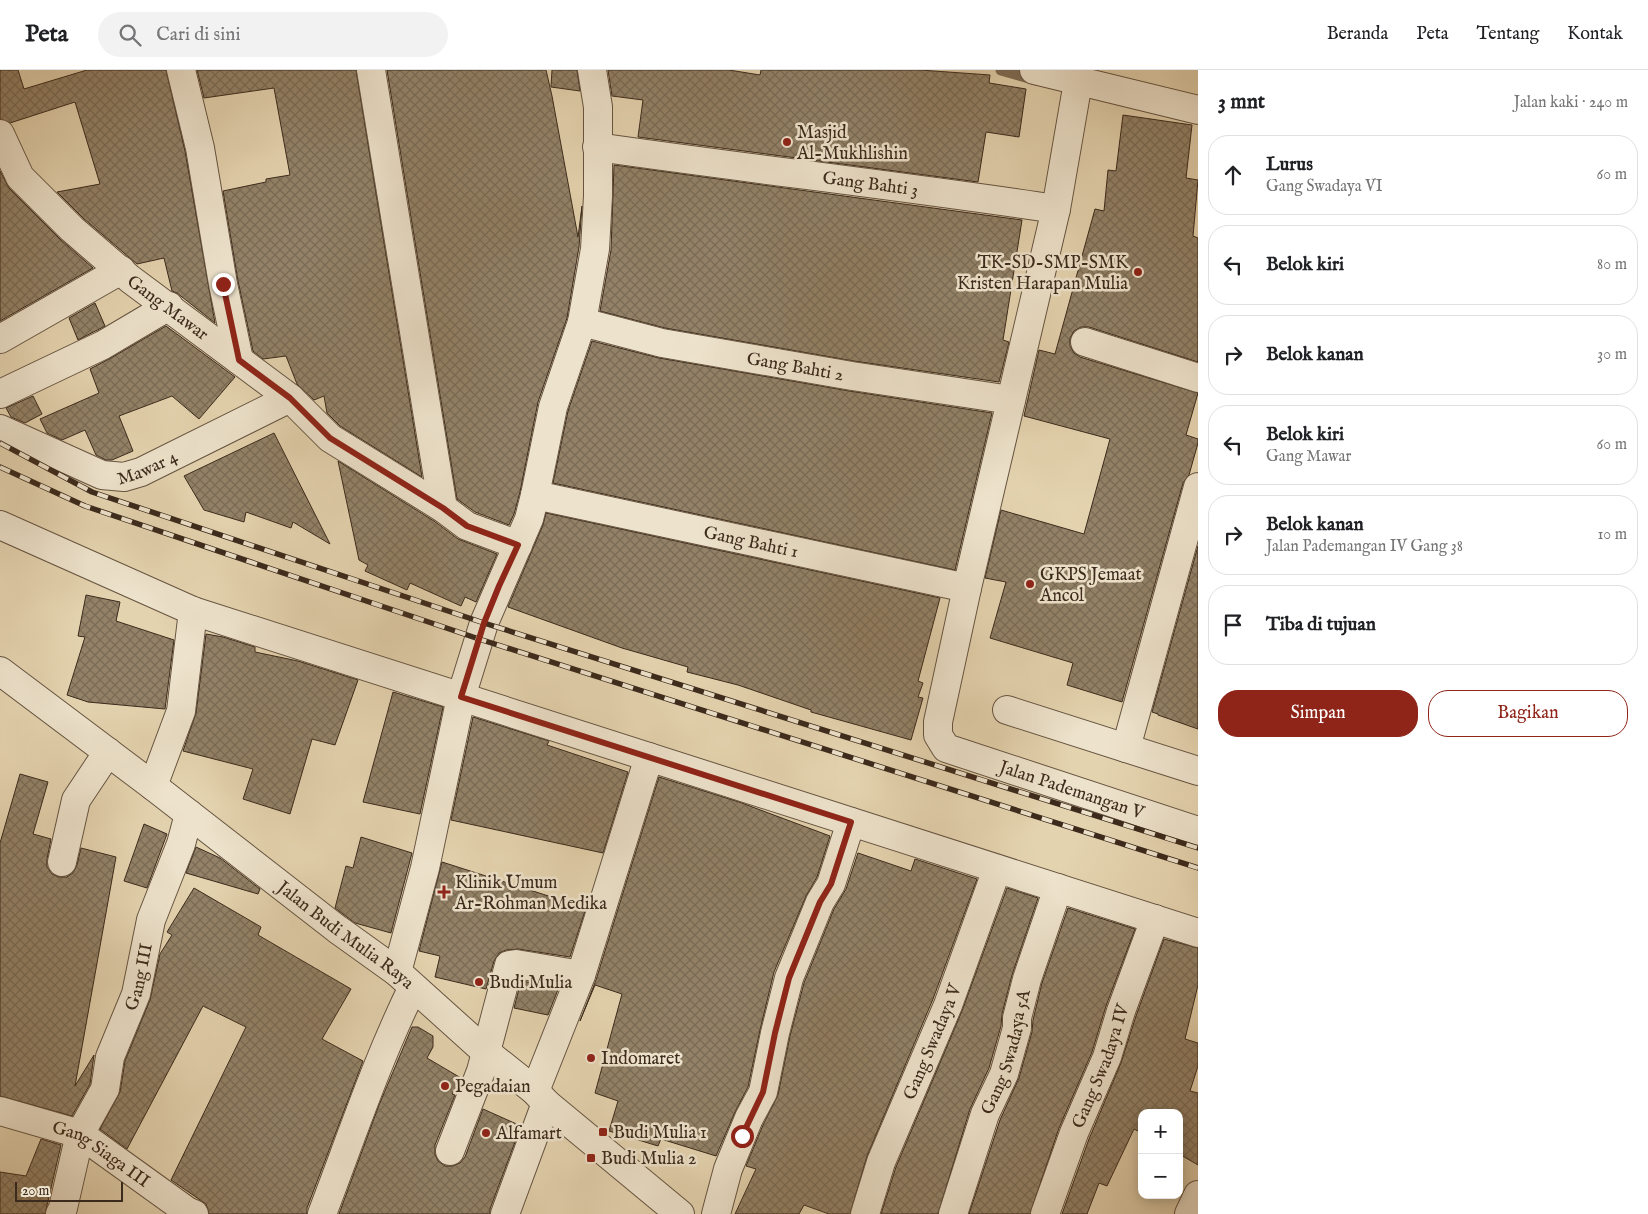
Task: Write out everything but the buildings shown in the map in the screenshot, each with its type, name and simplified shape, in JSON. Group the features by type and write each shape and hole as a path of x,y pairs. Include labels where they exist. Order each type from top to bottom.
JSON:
{"street":[{"path":"181,70 200,148 223,284 239,360"},
{"path":"371,70 443,508"},
{"path":"322,1214 364,1100 400,1014 425,868 461,697 484,623 518,545 535,495 553,407 582,322 595,249 598,196 598,107 592,70"},
{"path":"1034,70 1076,91 1198,110"},
{"path":"967,588 1056,209 1076,91"},
{"name":"Gang Mawar","path":"0,135 20,178 72,229 130,279 169,306 290,398 330,438 443,508 467,526 518,545"},
{"name":"Gang Bahti 3","path":"597,147 761,170 871,182 1056,209"},
{"path":"0,339 121,270"},
{"path":"0,394 103,345 169,306"},
{"name":"Gang Bahti 2","path":"582,322 662,343 852,376 1011,400"},
{"path":"1085,342 1198,378"},
{"name":"Mawar 4","path":"0,428 102,474 124,476 142,472 290,398"},
{"path":"1126,748 1198,487"},
{"name":"Gang Bahti 1","path":"535,495 967,588"},
{"path":"0,525 193,611 1198,933"},
{"name":"Jalan Pademangan V","path":"967,588 938,722 938,735 946,748 1198,831"},
{"path":"153,786 181,711 193,611"},
{"name":"Jalan Budi Mulia Raya","path":"0,671 405,979 486,1052 671,1211"},
{"path":"1007,710 1198,771"},
{"path":"62,862 76,800 108,752"},
{"path":"505,1214 540,1097 581,975 649,757"},
{"name":"Gang III","path":"60,1214 80,1134 105,1089 110,1057 136,994 151,920 180,844 188,814"},
{"path":"716,1214 728,1169 749,1118 763,1092 789,978 820,902 831,884 851,822"},
{"name":"Gang Swadaya V","path":"865,1214 881,1162 948,1005 997,869"},
{"name":"Gang Swadaya 5A","path":"953,1214 985,1114 1004,1074 1017,1028 1017,1018 1027,979 1058,888"},
{"name":"Gang Swadaya IV","path":"1045,1214 1074,1133 1107,1056 1121,1011 1155,919"},
{"path":"450,1151 481,1071 509,965 516,964 581,975"},
{"name":"Gang Siaga III","path":"0,1111 80,1134 186,1211 194,1214"},
{"path":"1189,1214 1198,1195"}],"waterway":[{"path":"1001,70 1036,80"}],"railway":[{"path":"0,443 92,492 484,623 1198,848"},
{"path":"0,467 85,506 479,639 1198,868"}],"place":[{"name":"Masjid Al-Mukhlishin","path":"787,142"},
{"name":"TK-SD-SMP-SMK Kristen Harapan Mulia","path":"1138,272"},
{"name":"GKPS Jemaat Ancol","path":"1030,584"},
{"name":"Klinik Umum Ar-Rohman Medika","path":"444,892"},
{"name":"Budi Mulia","path":"479,982"},
{"name":"Indomaret","path":"591,1058"},
{"name":"Pegadaian","path":"445,1086"},
{"name":"Budi Mulia 1","path":"603,1132"},
{"name":"Alfamart","path":"486,1133"},
{"name":"Budi Mulia 2","path":"591,1158"}],"route":[{"path":"223,284 239,360 290,398 330,438 443,508 467,526 518,545 484,623 461,697 851,822 831,884 820,902 789,978 763,1092 742,1136"}]}
